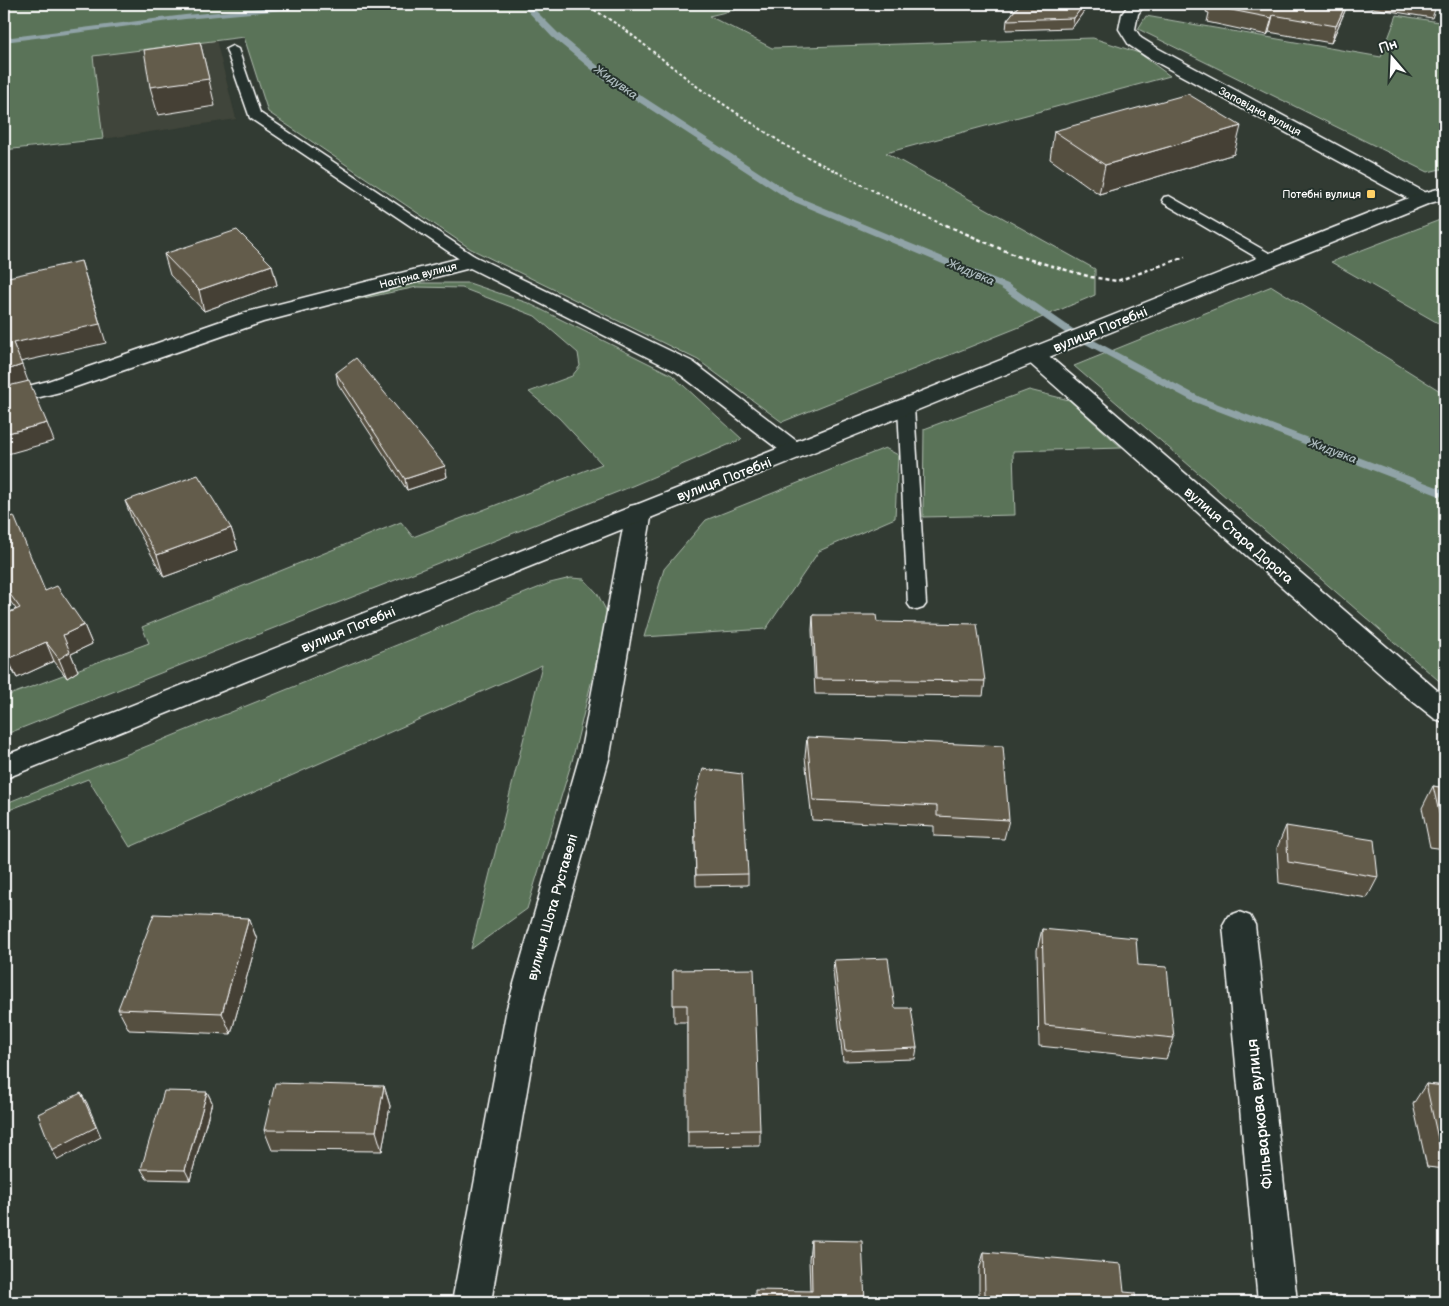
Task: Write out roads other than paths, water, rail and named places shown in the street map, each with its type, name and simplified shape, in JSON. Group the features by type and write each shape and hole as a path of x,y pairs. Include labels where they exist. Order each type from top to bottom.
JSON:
{"street":[{"name":"Заповідна вулиця","path":"1136,4 1130,14 1127,29 1135,41 1153,53 1423,199"},
{"name":"вулиця Потебні","path":"4,768 1423,199 1445,193"},
{"name":"Нагірна вулиця","path":"4,399 56,386 255,317 472,262 685,367 794,452"},
{"name":"вулиця Стара Дорога","path":"1046,351 1406,681 1445,712"},
{"name":"вулиця Шота Руставелі","path":"471,1302 524,1008 595,755 639,512"},
{"name":"Фільваркова вулиця","path":"1239,925 1278,1302"}],"lane":[{"path":"232,49 254,115 472,262"},
{"path":"1169,200 1271,260"},
{"path":"906,407 917,604"}],"waterway":[{"path":"4,40 185,17 328,4"},
{"name":"Жидувка","path":"525,4 555,35 605,76 793,198 1004,286 1069,331 1196,399 1445,494"}],"place":[{"name":"Потебні вулиця","path":"1371,194"}]}
